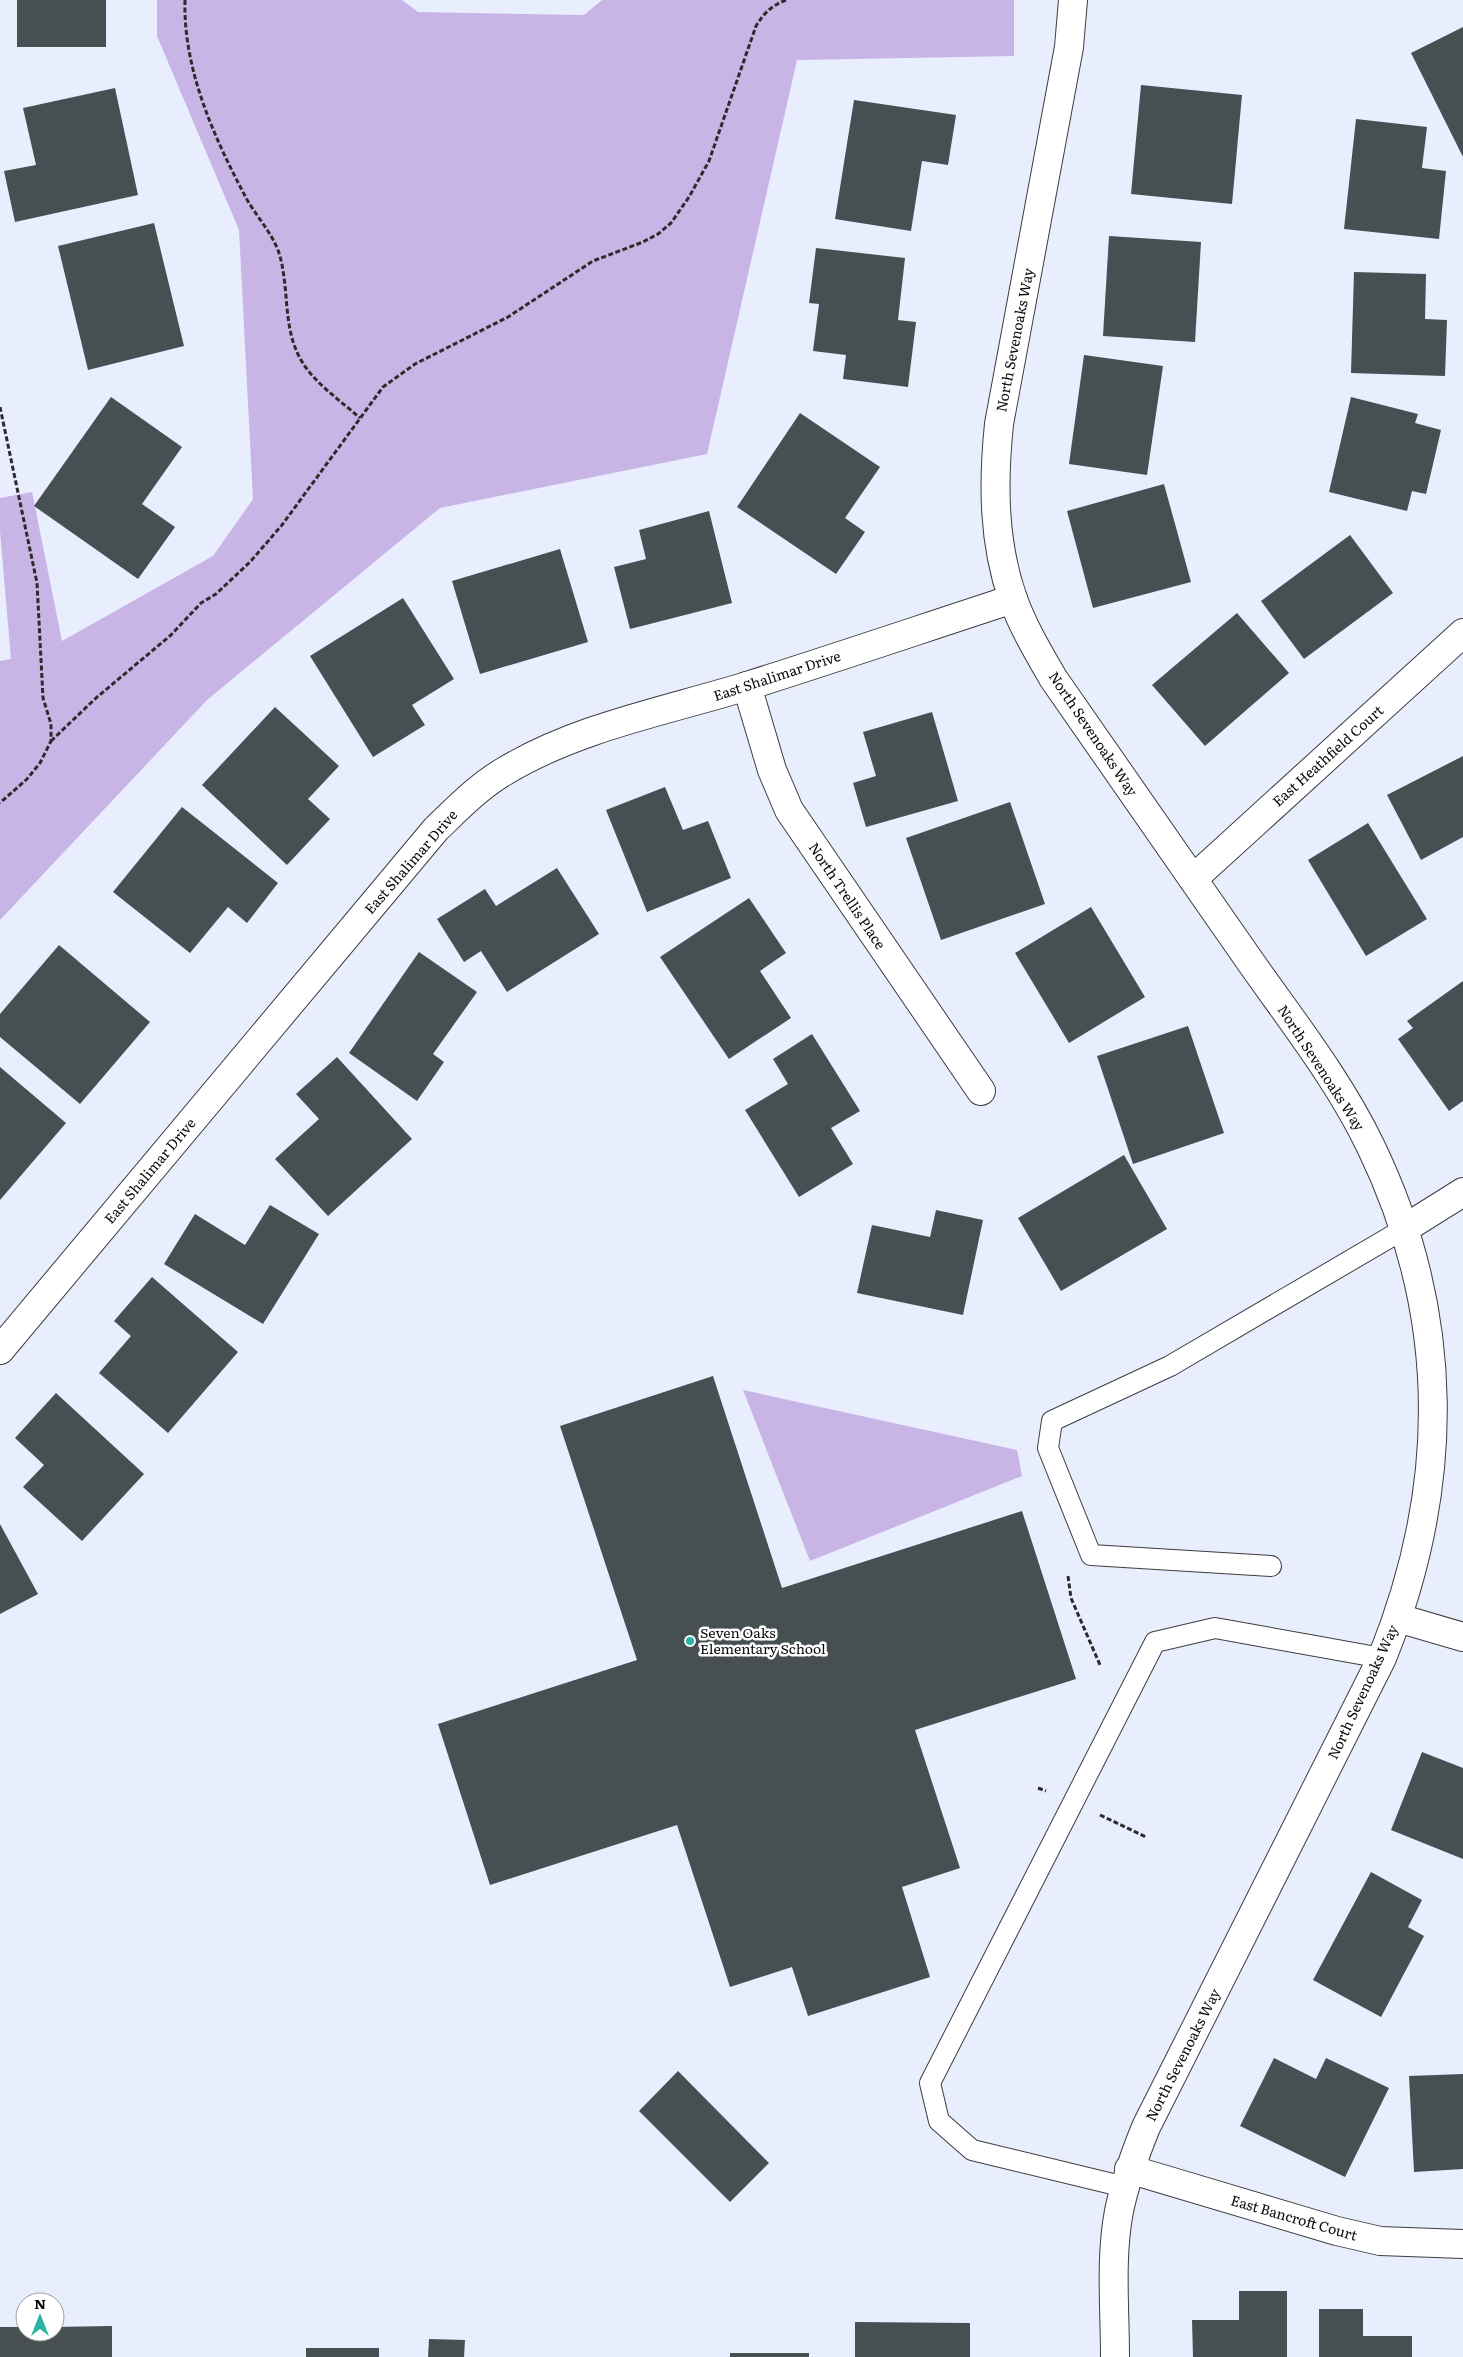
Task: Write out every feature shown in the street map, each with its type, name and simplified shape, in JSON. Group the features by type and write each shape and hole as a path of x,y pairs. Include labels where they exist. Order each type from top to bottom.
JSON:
{"street":[{"name":"North Sevenoaks Way","path":"1073,0 1069,48 999,424 994,469 995,513 1002,563 1013,599 1026,630 1053,678 1349,1107 1370,1145 1404,1228 1416,1271 1428,1338 1433,1401 1433,1444 1427,1498 1412,1575 1398,1618 1382,1658 1151,2118 1127,2178 1119,2212 1115,2255 1115,2357"},
{"name":"East Shalimar Drive","path":"0,1350 436,829 468,798 504,772 544,750 585,734 747,686 1013,599"},
{"name":"East Heathfield Court","path":"1193,879 1463,633"},
{"name":"North Trellis Place","path":"747,686 772,770 789,810 981,1091"},
{"path":"1404,1228 1463,1192"},
{"path":"1398,1618 1463,1637"},
{"name":"East Bancroft Court","path":"1127,2178 1380,2241 1463,2244"}],"lane":[{"path":"1271,1566 1091,1555 1048,1448 1052,1421 1170,1366 1404,1228"},
{"path":"1127,2178 972,2150 938,2121 930,2083 1155,1642 1215,1628 1382,1658"}],"path":[{"path":"185,0 186,40 202,102 244,194 279,252 286,292 288,328 293,346 302,363 315,378 360,418"},
{"path":"0,803 27,779 40,763 51,741 96,698 171,635 201,603 216,594 250,562 278,531 383,387 415,364 490,328 593,261 643,242 658,234 671,223 689,197 709,161 756,26 764,14 774,5 786,0"},
{"path":"0,407 37,583 43,698 51,724 51,741"},
{"path":"1068,1572 1071,1598 1100,1665"}],"shaded area":[{"path":"157,0 402,0 418,12 584,15 602,0 1014,0 1014,56 797,60 707,454 440,508 207,700 0,920 0,661 11,659 0,531 0,498 32,492 62,641 213,556 253,499 239,230 157,36"},
{"path":"743,1390 1017,1450 1022,1476 810,1561"}],"building":[{"path":"17,0 106,0 106,47 17,47"},
{"path":"1463,27 1463,157 1411,53"},
{"path":"1141,85 1242,95 1232,204 1131,194"},
{"path":"115,88 138,195 15,222 4,171 36,165 23,108"},
{"path":"854,100 956,115 948,165 922,161 911,231 835,219"},
{"path":"1356,119 1427,127 1422,168 1446,171 1439,239 1344,229"},
{"path":"154,223 184,346 88,370 58,246"},
{"path":"1109,236 1201,242 1195,342 1103,336"},
{"path":"816,248 905,258 898,320 916,322 908,387 843,379 846,355 813,351 819,304 809,303"},
{"path":"1354,272 1426,274 1425,319 1447,320 1445,376 1351,373"},
{"path":"1084,355 1163,366 1147,475 1069,464"},
{"path":"111,397 182,447 142,504 175,527 138,579 34,506"},
{"path":"1351,397 1418,414 1415,423 1441,430 1426,494 1412,491 1407,511 1329,492"},
{"path":"800,413 880,467 845,518 865,532 836,574 737,507"},
{"path":"1164,484 1191,582 1093,608 1067,511"},
{"path":"709,511 732,603 630,629 614,567 646,559 639,530"},
{"path":"1350,535 1393,593 1304,659 1261,601"},
{"path":"560,549 588,642 480,674 452,581"},
{"path":"403,598 454,679 412,705 425,725 373,757 310,656"},
{"path":"1237,613 1289,673 1205,746 1152,685"},
{"path":"275,707 339,766 308,799 330,819 287,865 202,785"},
{"path":"932,712 958,801 866,827 853,783 876,776 863,732"},
{"path":"1463,756 1463,837 1421,860 1387,795"},
{"path":"665,787 683,830 708,821 731,878 647,912 606,810"},
{"path":"1010,802 1045,904 941,940 906,838"},
{"path":"182,807 278,883 247,923 228,907 190,953 113,892"},
{"path":"1368,823 1427,919 1366,956 1308,860"},
{"path":"557,868 599,934 507,992 481,951 464,962 437,919 485,889 496,906"},
{"path":"749,898 786,953 760,971 791,1018 729,1059 660,957"},
{"path":"1091,907 1145,997 1069,1043 1015,953"},
{"path":"59,945 150,1022 80,1104 0,1037 0,1014"},
{"path":"419,952 477,992 433,1054 444,1062 417,1101 349,1053"},
{"path":"1463,981 1463,1101 1449,1111 1398,1039 1413,1028 1407,1021"},
{"path":"1188,1026 1224,1133 1133,1164 1097,1056"},
{"path":"812,1034 860,1111 831,1128 853,1164 799,1197 745,1110 788,1084 773,1059"},
{"path":"337,1057 412,1139 328,1216 275,1159 319,1119 296,1094"},
{"path":"0,1067 66,1123 0,1200"},
{"path":"1124,1155 1167,1229 1061,1291 1018,1218"},
{"path":"270,1205 319,1234 263,1324 164,1264 195,1214 245,1245"},
{"path":"936,1210 983,1220 963,1315 857,1293 872,1225 930,1237"},
{"path":"152,1277 238,1352 168,1433 99,1373 131,1336 114,1321"},
{"path":"713,1376 782,1588 1022,1511 1076,1679 915,1730 960,1868 902,1887 930,1977 808,2016 792,1967 730,1987 677,1825 490,1885 438,1724 637,1660 560,1426"},
{"path":"56,1393 144,1474 82,1541 23,1487 44,1465 15,1438"},
{"path":"0,1524 38,1594 0,1614"},
{"path":"1422,1752 1463,1768 1463,1859 1391,1830"},
{"path":"1371,1872 1422,1900 1408,1927 1424,1936 1381,2017 1313,1980"},
{"path":"1274,2058 1316,2079 1326,2058 1389,2088 1345,2177 1240,2126"},
{"path":"678,2071 769,2163 730,2202 639,2111"},
{"path":"1463,2074 1463,2169 1414,2172 1409,2076"},
{"path":"1239,2291 1287,2291 1287,2357 1193,2357 1192,2320 1239,2320"},
{"path":"1319,2309 1363,2309 1363,2336 1412,2336 1412,2357 1319,2357"},
{"path":"855,2322 970,2323 970,2357 855,2357"},
{"path":"112,2326 112,2357 0,2357 0,2327 15,2327 15,2342 65,2342 65,2327"},
{"path":"429,2339 465,2340 464,2357 428,2357"},
{"path":"306,2348 379,2348 379,2357 306,2357"},
{"path":"730,2353 809,2353 809,2357 730,2357"}],"place":[{"name":"Seven Oaks Elementary School","path":"690,1641"}]}
